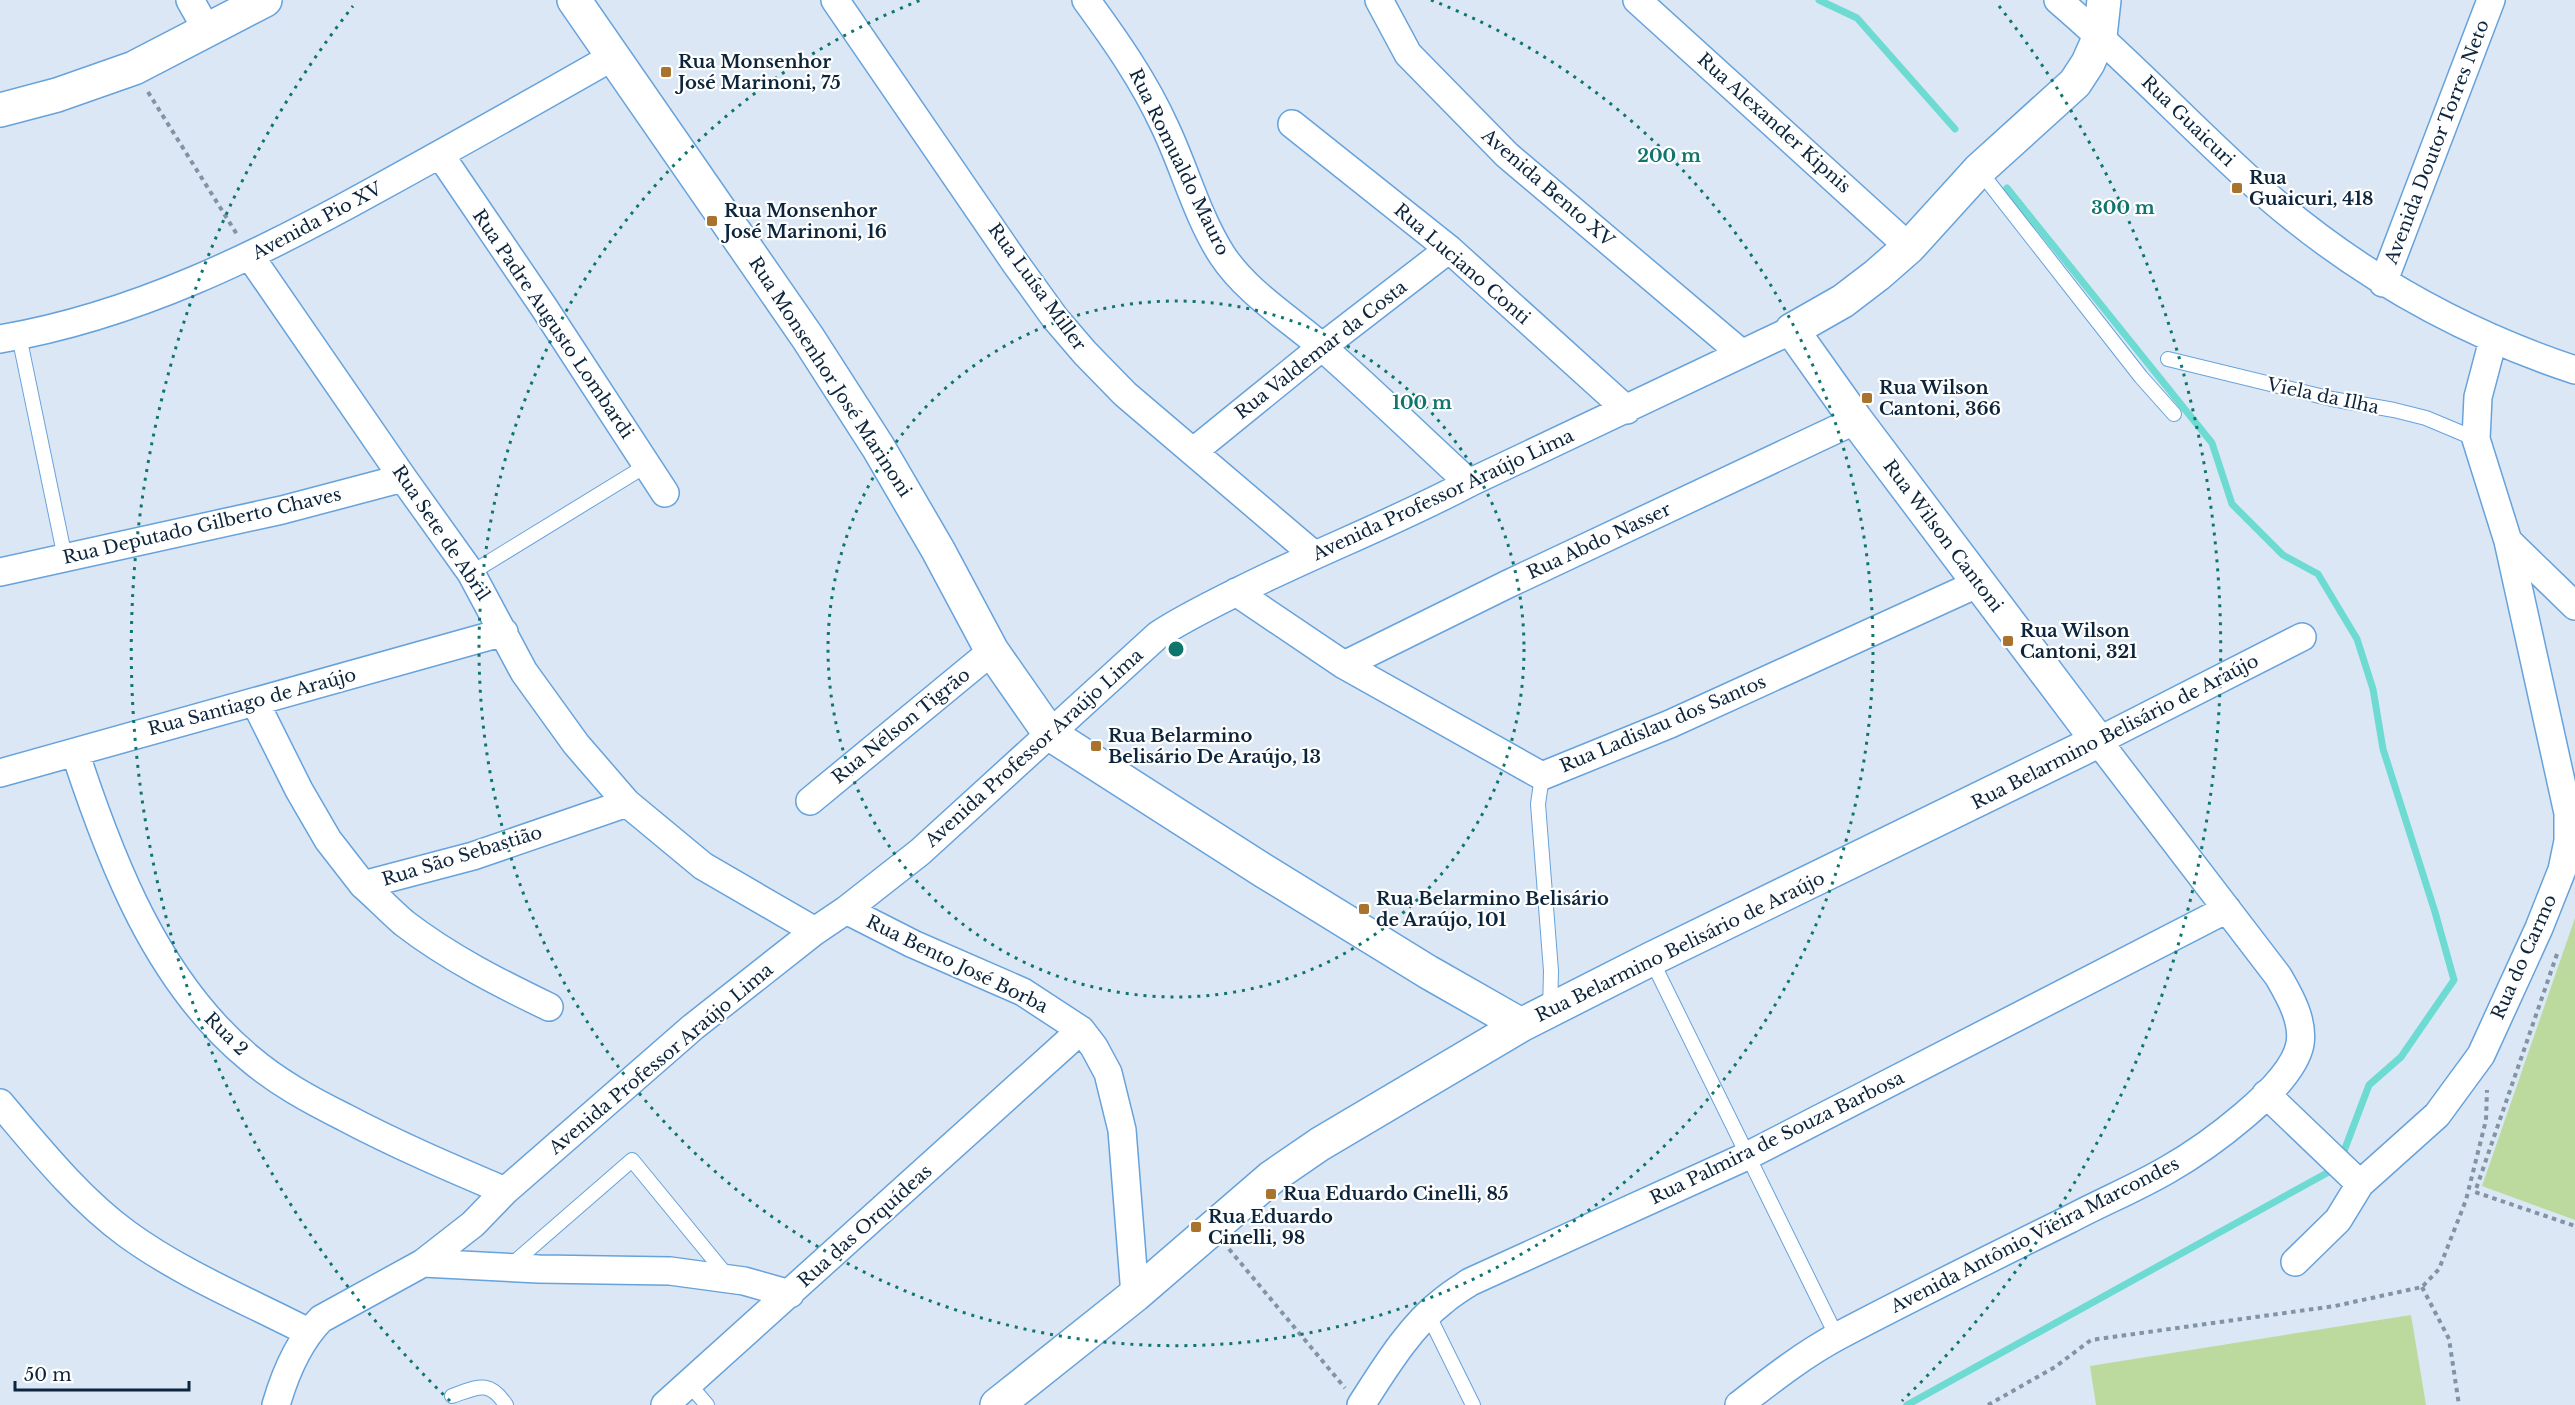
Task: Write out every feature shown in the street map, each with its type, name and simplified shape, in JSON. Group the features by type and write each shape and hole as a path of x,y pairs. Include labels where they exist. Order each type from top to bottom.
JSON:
{"street":[{"path":"190,0 207,30"},
{"path":"0,110 57,95 134,68 265,0"},
{"name":"Rua Monsenhor José Marinoni","path":"574,0 742,241 858,415 938,550 992,651 1050,734"},
{"name":"Rua Luísa Miller","path":"835,0 1055,318 1125,394 1314,555"},
{"name":"Rua Romualdo Mauro","path":"1086,0 1123,50 1149,94 1222,256 1240,278 1322,347 1469,483"},
{"name":"Avenida Bento XV","path":"1379,0 1408,54 1507,155 1741,353"},
{"name":"Rua Alexander Kipnis","path":"1637,0 1909,247"},
{"name":"Rua Guaicuri","path":"2058,0 2100,36 2272,200 2383,283 2493,340 2575,370"},
{"name":"Avenida Professor Araújo Lima","path":"276,1405 295,1353 308,1332 321,1319 423,1263 473,1224 505,1191 693,1027 920,852 1050,734 1087,697 1158,635 1187,616 1236,592 1419,509 1469,483 1627,410 1792,330 1843,301 1909,247 1979,170 2075,83 2088,63 2100,36 2104,0"},
{"name":"Avenida Doutor Torres Neto","path":"2383,283 2491,0"},
{"name":"Avenida Pio XV","path":"10,338 92,318 174,289 250,256 441,156 614,56"},
{"name":"Rua Luciano Conti","path":"1292,124 1449,249 1627,410"},
{"name":"Rua Padre Augusto Lombardi","path":"441,156 665,493"},
{"name":"Rua Valdemar da Costa","path":"1194,451 1322,347 1449,249"},
{"name":"Rua Sete de Abril","path":"250,256 471,573 524,672 576,744 627,803 703,866 815,931"},
{"name":"Rua Wilson Cantoni","path":"1792,330 1978,583 2278,976 2292,1000"},
{"name":"Rua do Carmo","path":"2295,1262 2338,1220 2361,1184 2437,1115 2481,1055 2539,928 2570,853 2568,813 2508,541 2476,439 2478,397 2493,340"},
{"name":"Rua Abdo Nasser","path":"1344,665 1508,584 1856,420"},
{"name":"Rua Deputado Gilberto Chaves","path":"0,572 282,510 403,478"},
{"path":"2508,541 2575,606"},
{"name":"Rua Ladislau dos Santos","path":"1236,592 1344,665 1542,776 1670,724 1978,583"},
{"name":"Rua Santiago de Araújo","path":"0,773 504,632"},
{"name":"Rua Belarmino Belisário de Araújo","path":"1050,734 1264,871 1428,972 1521,1025 1651,959 2098,741 2302,637"},
{"name":"Rua Nélson Tigrão","path":"810,801 992,651"},
{"name":"Rua São Sebastião","path":"255,702 299,790 328,840 363,885 472,856 627,803"},
{"name":"Rua 2","path":"75,752 107,843 130,897 167,962 204,1014 247,1057 299,1094 400,1146 505,1191"},
{"path":"363,885 404,922 438,946 499,982 549,1007"},
{"name":"Rua Palmira de Souza Barbosa","path":"1357,1401 1428,1314 1442,1301 1495,1270 1748,1156 2227,909"},
{"name":"Rua Bento José Borba","path":"846,910 913,944 1023,992 1081,1030 1095,1047 1108,1073 1117,1102 1122,1130 1135,1295"},
{"name":"Avenida Antônio Vieira Marcondes","path":"1739,1405 1771,1379 1837,1337 2168,1170 2238,1121 2290,1066 2300,1044 2299,1024 2292,1000"},
{"path":"997,1405 1135,1295 1272,1177 1320,1144 1521,1025"},
{"name":"Rua das Orquídeas","path":"423,1263 508,1268 670,1271 729,1279 790,1294 1081,1030"},
{"path":"2266,1094 2361,1184"},
{"path":"0,1103 64,1176 127,1234 168,1260 308,1332"},
{"path":"665,1405 790,1294"}],"lane":[{"path":"1979,170 2140,377 2174,414"},
{"path":"10,338 64,558"},
{"name":"Viela da Ilha","path":"2169,358 2300,392 2426,418 2476,439"},
{"path":"471,573 647,465"},
{"path":"1542,776 1538,804 1551,970 1550,1011"},
{"path":"1651,959 1837,1337"},
{"path":"508,1268 632,1160 729,1279"},
{"path":"1428,1314 1473,1405"},
{"path":"689,1384 707,1405"},
{"path":"452,1396 482,1387 491,1387 506,1405"}],"path":[{"path":"134,68 250,256"},
{"path":"2475,1192 2560,945"},
{"path":"2468,1194 2475,1192 2575,1226"},
{"path":"1213,1230 1357,1401"},
{"path":"2422,1287 2449,1339 2459,1405"}],"green space":[{"path":"2575,918 2575,1220 2482,1186"},
{"path":"2411,1315 2426,1405 2096,1405 2090,1366"}],"waterway":[{"path":"1819,0 1857,18 1955,129"},
{"path":"2007,188 2212,443 2232,504 2283,555 2318,574 2357,639 2373,689 2383,749 2435,912 2454,980 2401,1057 2369,1085 2341,1159"},
{"path":"1907,1405 2336,1168"}],"place":[{"name":"Rua Monsenhor José Marinoni, 75","path":"666,72"},
{"name":"Rua Guaicuri, 418","path":"2237,188"},
{"name":"Rua Monsenhor José Marinoni, 16","path":"712,221"},
{"name":"Rua Wilson Cantoni, 366","path":"1867,398"},
{"name":"Rua Wilson Cantoni, 321","path":"2008,641"},
{"name":"Rua Belarmino Belisário De Araújo, 13","path":"1096,746"},
{"name":"Rua Belarmino Belisário de Araújo, 101","path":"1364,909"},
{"name":"Rua Eduardo Cinelli, 85","path":"1271,1194"},
{"name":"Rua Eduardo Cinelli, 98","path":"1196,1227"}]}
